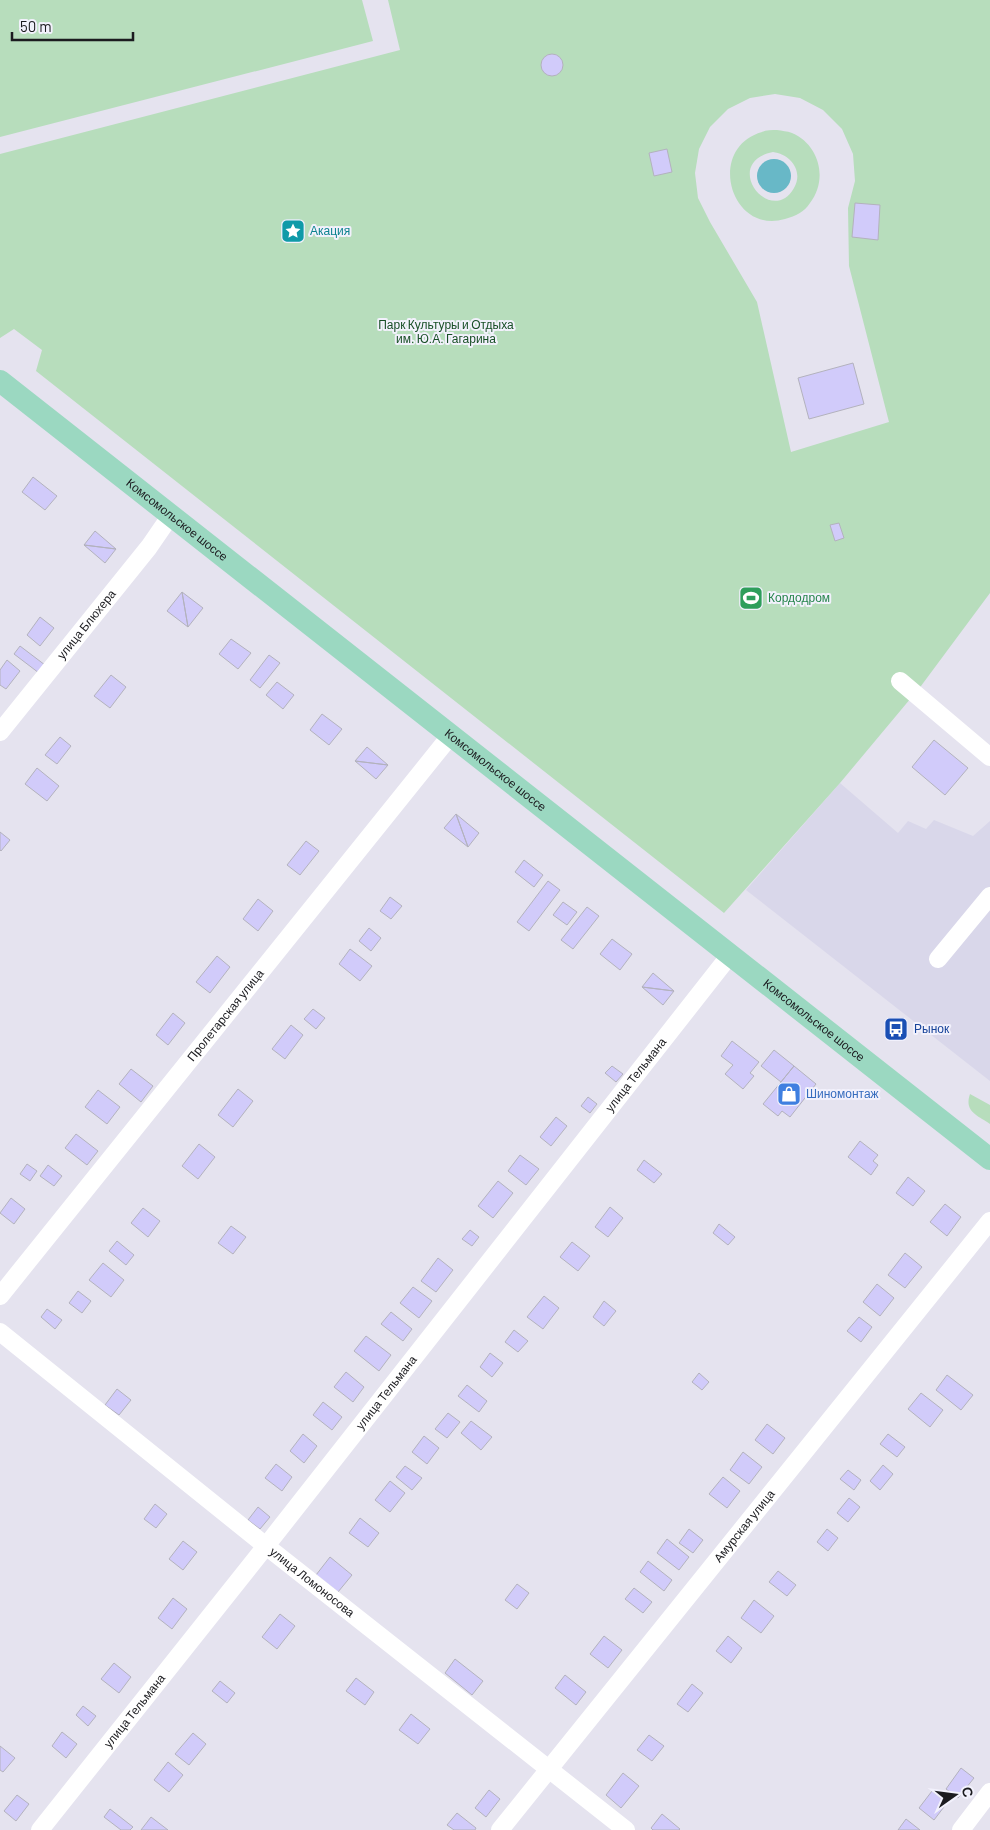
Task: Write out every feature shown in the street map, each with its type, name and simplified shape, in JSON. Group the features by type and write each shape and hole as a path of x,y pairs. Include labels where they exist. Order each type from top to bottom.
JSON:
{"main road":[{"name":"Комсомольское шоссе","path":"0,381 990,1160"}],"street":[{"name":"улица Блюхера","path":"0,732 149,547 171,515"},
{"path":"900,681 990,758"},
{"name":"Пролетарская улица","path":"0,1296 451,735"},
{"path":"938,959 990,896"},
{"name":"улица Тельмана","path":"40,1830 266,1546 730,955"},
{"name":"Амурская улица","path":"500,1830 990,1221"},
{"name":"улица Ломоносова","path":"0,1332 266,1546 626,1830"},
{"path":"961,1830 990,1792"}],"shaded area":[{"path":"840,783 898,833 908,821 926,829 934,820 973,836 990,821 990,1081 746,890"}],"green space":[{"path":"0,0 362,0 373,41 0,137"},
{"name":"Парк Культуры и Отдыха им. Ю.А. Гагарина","path":"388,0 990,0 990,593 921,686 840,783 724,913 36,371 42,350 14,329 0,338 0,154 400,50","holes":["775,94 800,98 823,110 842,129 853,154 855,181 848,208 849,266 889,422 791,452 757,302 698,198 695,173 699,149 710,127 728,109 750,98"]},
{"path":"775,130 792,133 802,139 815,154 820,174 816,194 808,206 796,215 785,219 766,221 750,214 739,203 732,188 730,171 734,155 745,141 764,131","holes":["773,152 779,153 794,164 797,182 784,198 774,201 763,197 755,189 750,179 751,168 758,158"]},
{"path":"970,1094 990,1105 990,1124 970,1109"}],"water":[{"path":"774,159 786,164 791,176 786,188 774,193 762,188 757,176 762,164"}],"building":[{"path":"552,54 562,61 563,65 556,75 552,76 542,69 541,65 548,55"},
{"path":"667,149 672,172 654,176 649,153"},
{"path":"855,203 880,205 878,240 852,237"},
{"path":"853,363 864,404 809,419 798,378"},
{"path":"33,477 57,496 45,510 22,492"},
{"path":"839,523 844,538 835,541 830,525"},
{"path":"95,531 116,549 84,545"},
{"path":"84,545 116,549 105,563"},
{"path":"182,592 203,608 188,627"},
{"path":"182,592 188,627 167,611"},
{"path":"40,617 54,628 40,646 27,635"},
{"path":"231,639 251,653 238,669 219,654"},
{"path":"20,646 45,665 39,673 14,654"},
{"path":"269,655 280,663 260,688 250,680"},
{"path":"7,660 20,671 6,689 0,685 0,670"},
{"path":"111,675 126,687 110,708 94,696"},
{"path":"277,682 294,695 283,709 266,695"},
{"path":"322,714 342,729 329,745 310,730"},
{"path":"60,737 71,746 57,764 45,755"},
{"path":"934,740 968,768 945,795 912,767"},
{"path":"367,747 388,765 355,761"},
{"path":"355,761 388,765 376,779"},
{"path":"37,768 59,786 47,801 25,784"},
{"path":"456,814 479,833 468,847"},
{"path":"456,814 468,847 444,828"},
{"path":"0,832 10,840 1,851 0,850"},
{"path":"306,841 319,851 300,875 287,865"},
{"path":"524,860 543,875 534,887 515,872"},
{"path":"548,881 560,890 529,931 517,922"},
{"path":"390,897 402,906 391,919 380,911"},
{"path":"258,899 273,911 258,931 243,919"},
{"path":"563,902 577,912 567,925 553,915"},
{"path":"587,907 599,916 573,949 561,940"},
{"path":"369,928 381,938 371,951 359,941"},
{"path":"612,939 632,954 620,970 600,954"},
{"path":"350,949 372,966 360,981 339,964"},
{"path":"217,956 230,967 210,993 196,982"},
{"path":"653,973 674,991 642,987"},
{"path":"642,987 674,991 663,1005"},
{"path":"313,1009 325,1018 316,1029 304,1019"},
{"path":"173,1013 185,1023 168,1045 156,1035"},
{"path":"291,1025 303,1035 285,1059 272,1049"},
{"path":"732,1041 759,1062 750,1073 754,1076 743,1089 725,1074 733,1065 721,1056"},
{"path":"774,1050 794,1066 781,1082 761,1066"},
{"path":"612,1066 623,1074 616,1082 605,1073"},
{"name":"Шиномонтаж","path":"794,1066 816,1084 790,1117 782,1111 778,1116 763,1104"},
{"path":"131,1069 153,1086 141,1102 119,1084"},
{"path":"238,1089 253,1101 233,1127 218,1115"},
{"path":"98,1090 120,1107 107,1124 85,1107"},
{"path":"588,1097 597,1104 590,1113 581,1106"},
{"path":"556,1117 567,1126 551,1146 540,1137"},
{"path":"76,1134 98,1151 87,1165 65,1148"},
{"path":"860,1141 878,1155 873,1161 878,1165 871,1175 848,1157"},
{"path":"199,1144 215,1157 198,1179 182,1166"},
{"path":"520,1155 539,1169 526,1185 508,1171"},
{"path":"644,1160 662,1174 654,1183 637,1170"},
{"path":"27,1164 37,1171 30,1181 20,1174"},
{"path":"48,1165 62,1176 54,1186 40,1176"},
{"path":"908,1177 925,1191 913,1206 896,1193"},
{"path":"498,1181 513,1193 493,1218 478,1206"},
{"path":"11,1198 25,1209 14,1224 0,1213"},
{"path":"945,1204 961,1217 947,1236 930,1222"},
{"path":"610,1207 623,1218 608,1237 595,1227"},
{"path":"143,1208 160,1221 148,1237 131,1223"},
{"path":"719,1224 735,1237 728,1245 713,1233"},
{"path":"231,1226 246,1237 233,1254 218,1243"},
{"path":"470,1230 479,1237 472,1246 462,1239"},
{"path":"117,1241 134,1255 126,1265 109,1251"},
{"path":"572,1242 590,1256 578,1271 560,1257"},
{"path":"905,1253 922,1267 905,1288 888,1275"},
{"path":"438,1258 453,1270 436,1292 421,1281"},
{"path":"103,1263 124,1280 111,1297 89,1280"},
{"path":"877,1284 894,1298 880,1316 863,1302"},
{"path":"413,1287 432,1301 419,1318 400,1303"},
{"path":"78,1291 91,1301 82,1313 69,1303"},
{"path":"544,1296 559,1308 543,1329 527,1317"},
{"path":"604,1301 616,1311 604,1326 593,1317"},
{"path":"47,1309 62,1320 55,1329 41,1317"},
{"path":"391,1312 412,1329 403,1341 381,1324"},
{"path":"859,1317 872,1327 861,1342 847,1331"},
{"path":"514,1330 528,1341 518,1352 505,1342"},
{"path":"366,1336 391,1355 379,1371 354,1351"},
{"path":"490,1353 503,1363 492,1377 480,1367"},
{"path":"346,1372 364,1387 353,1402 334,1387"},
{"path":"699,1373 709,1382 702,1390 692,1382"},
{"path":"947,1375 973,1395 961,1410 936,1390"},
{"path":"467,1385 487,1401 479,1412 458,1396"},
{"path":"117,1389 131,1400 119,1415 105,1405"},
{"path":"921,1393 943,1410 930,1427 908,1409"},
{"path":"323,1402 342,1417 332,1430 313,1415"},
{"path":"448,1413 460,1422 447,1438 435,1429"},
{"path":"471,1421 492,1437 481,1450 461,1433"},
{"path":"767,1424 785,1438 773,1454 755,1440"},
{"path":"303,1434 317,1446 304,1463 290,1451"},
{"path":"888,1434 905,1447 897,1457 880,1444"},
{"path":"424,1436 439,1448 427,1464 412,1452"},
{"path":"743,1452 762,1467 749,1484 730,1470"},
{"path":"276,1464 292,1477 282,1491 265,1478"},
{"path":"883,1465 893,1474 880,1490 870,1481"},
{"path":"405,1466 422,1478 412,1490 396,1477"},
{"path":"848,1470 861,1480 854,1490 840,1479"},
{"path":"723,1477 740,1491 727,1508 709,1494"},
{"path":"390,1481 405,1493 390,1512 375,1500"},
{"path":"849,1498 860,1507 848,1522 837,1513"},
{"path":"155,1504 167,1514 156,1528 144,1519"},
{"path":"258,1507 270,1517 260,1529 248,1520"},
{"path":"360,1518 379,1533 368,1547 349,1533"},
{"path":"689,1529 703,1540 693,1553 679,1543"},
{"path":"827,1529 838,1538 828,1551 817,1542"},
{"path":"667,1539 689,1557 679,1570 657,1553"},
{"path":"183,1541 197,1552 183,1570 169,1559"},
{"path":"330,1557 352,1575 338,1592 316,1575"},
{"path":"648,1561 672,1580 664,1591 640,1572"},
{"path":"778,1571 796,1585 787,1596 769,1582"},
{"path":"517,1584 529,1593 517,1609 505,1600"},
{"path":"634,1588 652,1602 643,1613 625,1599"},
{"path":"173,1598 187,1609 172,1629 158,1618"},
{"path":"754,1600 774,1616 761,1633 741,1618"},
{"path":"280,1614 295,1626 277,1649 262,1637"},
{"path":"604,1636 622,1650 608,1668 590,1654"},
{"path":"728,1636 742,1648 731,1663 716,1651"},
{"path":"455,1659 483,1681 472,1695 445,1673"},
{"path":"114,1663 131,1677 119,1693 101,1679"},
{"path":"565,1675 586,1692 576,1705 555,1688"},
{"path":"356,1678 374,1692 365,1705 346,1691"},
{"path":"220,1681 235,1693 227,1703 212,1691"},
{"path":"692,1684 703,1693 688,1712 677,1704"},
{"path":"83,1706 96,1716 88,1726 76,1715"},
{"path":"411,1714 430,1729 418,1744 399,1730"},
{"path":"62,1732 77,1744 66,1758 52,1746"},
{"path":"193,1733 206,1744 189,1765 175,1754"},
{"path":"649,1735 664,1746 652,1761 637,1750"},
{"path":"0,1746 15,1758 3,1772 0,1770"},
{"path":"168,1762 183,1775 169,1792 154,1780"},
{"path":"961,1768 974,1778 958,1798 946,1789"},
{"path":"623,1773 639,1786 621,1808 606,1795"},
{"path":"489,1790 500,1799 486,1817 475,1808"},
{"path":"932,1791 947,1803 934,1820 919,1808"},
{"path":"17,1795 29,1804 16,1821 4,1811"},
{"path":"110,1809 133,1827 130,1830 121,1830 104,1817"},
{"path":"457,1813 476,1828 475,1830 454,1830 447,1825"},
{"path":"662,1814 680,1829 653,1830 651,1828"},
{"path":"151,1817 168,1830 141,1830"},
{"path":"906,1819 920,1830 898,1830"}],"place":[{"name":"Акация","path":"293,231"},
{"name":"Кордодром","path":"751,598"},
{"name":"Рынок","path":"896,1029"},
{"name":"Шиномонтаж","path":"789,1094"}]}
